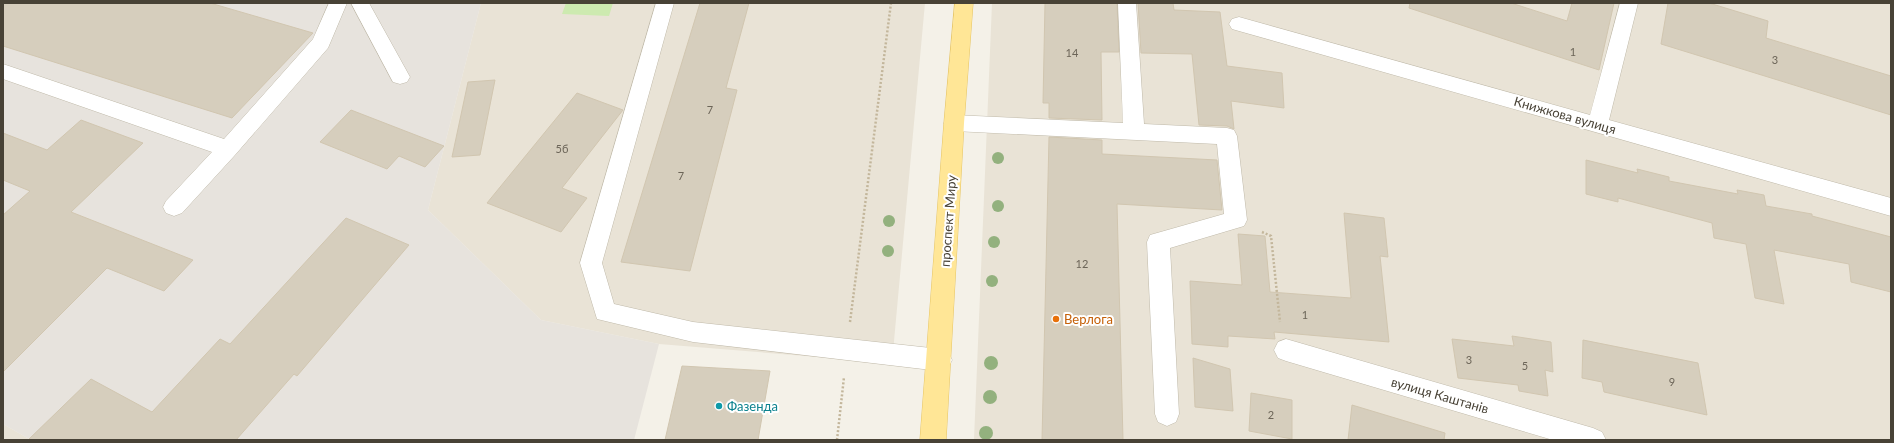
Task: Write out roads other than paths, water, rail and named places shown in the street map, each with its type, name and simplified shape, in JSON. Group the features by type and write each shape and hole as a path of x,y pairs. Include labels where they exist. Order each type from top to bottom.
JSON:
{"main road":[{"name":"проспект Миру","path":"934,440 954,124 964,3"}],"street":[{"path":"174,207 228,149 321,44 338,3"},
{"path":"360,3 400,77"},
{"path":"665,3 591,263 605,312 693,332 940,360"},
{"path":"1128,3 1134,132"},
{"path":"1598,124 1629,3"},
{"name":"Книжкова вулиця","path":"1239,24 1891,207"},
{"path":"3,72 228,149"},
{"path":"954,124 1227,136 1236,220 1158,242 1167,414"},
{"name":"вулиця Каштанів","path":"1286,350 1593,440"}],"place":[{"name":"Beрлога","path":"1056,319"},
{"name":"Фазенда","path":"719,406"}]}
